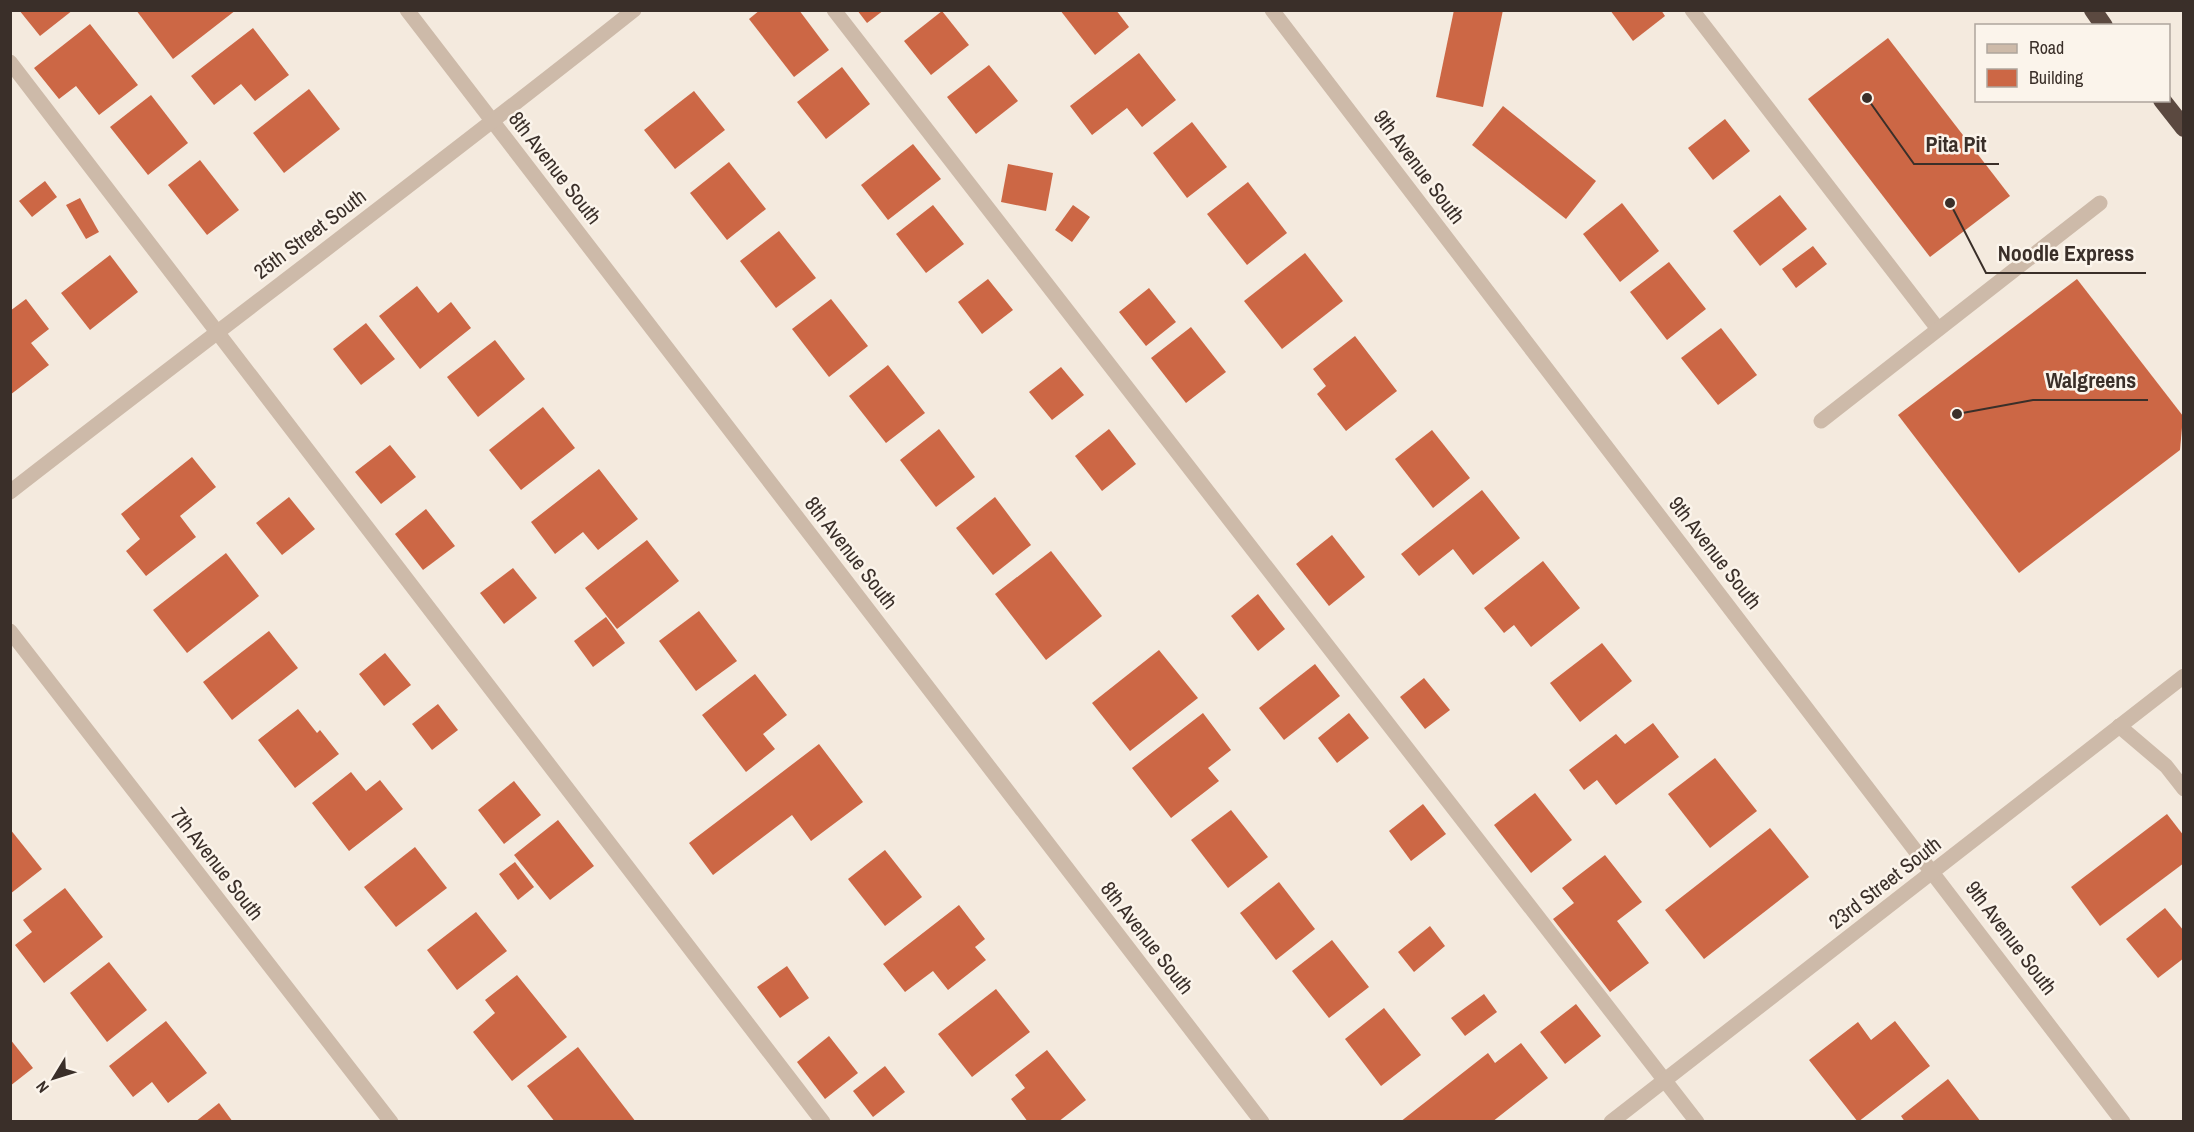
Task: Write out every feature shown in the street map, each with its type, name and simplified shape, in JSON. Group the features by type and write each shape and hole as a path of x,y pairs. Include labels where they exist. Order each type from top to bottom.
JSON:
{"highway":[{"path":"2093,10 2103,24"},
{"path":"2164,102 2184,128"}],"street":[{"name":"8th Avenue South","path":"407,10 1262,1122"},
{"name":"25th Street South","path":"10,492 217,331 493,122 634,10"},
{"path":"834,10 1697,1122"},
{"name":"9th Avenue South","path":"1272,10 1934,871 2123,1122"},
{"path":"1692,10 1938,329"},
{"path":"10,62 823,1122"},
{"path":"1821,421 2100,203"},
{"name":"7th Avenue South","path":"10,631 391,1122"},
{"name":"23rd Street South","path":"1611,1122 2184,676"},
{"path":"2119,726 2166,766 2184,789"}],"building":[{"path":"19,10 73,10 40,36"},
{"path":"136,10 236,10 173,59"},
{"path":"760,10 799,10 829,50 794,77 749,19"},
{"path":"857,10 884,10 867,23"},
{"path":"1060,10 1116,10 1129,27 1095,55"},
{"path":"1454,10 1503,10 1483,107 1436,97"},
{"path":"1610,10 1661,10 1665,16 1633,41"},
{"path":"942,11 969,45 931,75 904,41"},
{"path":"90,24 138,85 99,115 76,86 59,99 34,68"},
{"path":"253,28 289,75 255,101 241,84 214,105 191,76"},
{"path":"1888,38 2010,196 1930,257 1808,99"},
{"path":"1139,53 1176,100 1142,127 1127,108 1092,135 1070,106"},
{"path":"989,65 1018,101 976,134 947,97"},
{"path":"842,67 870,104 826,139 797,102"},
{"path":"309,89 340,129 284,173 253,133"},
{"path":"694,91 725,130 675,169 644,130"},
{"path":"151,95 188,143 148,175 110,127"},
{"path":"1503,106 1596,181 1566,219 1472,145"},
{"path":"1725,119 1750,151 1713,180 1688,148"},
{"path":"1192,122 1227,167 1187,198 1153,153"},
{"path":"913,144 941,179 888,220 861,185"},
{"path":"200,160 239,210 207,235 168,185"},
{"path":"729,162 766,209 727,240 690,193"},
{"path":"1008,164 1053,173 1046,211 1001,202"},
{"path":"45,181 57,197 32,217 19,201"},
{"path":"1248,182 1287,233 1247,265 1207,214"},
{"path":"1780,195 1807,229 1760,266 1733,231"},
{"path":"80,198 99,232 86,239 66,205"},
{"path":"1622,203 1659,251 1620,282 1583,234"},
{"path":"933,205 964,244 926,273 896,234"},
{"path":"1073,205 1090,217 1072,242 1055,230"},
{"path":"779,231 816,278 776,308 740,261"},
{"path":"1813,246 1827,264 1796,288 1782,269"},
{"path":"1305,253 1343,301 1282,349 1244,301"},
{"path":"110,255 138,292 90,330 61,293"},
{"path":"1669,262 1706,309 1667,340 1630,292"},
{"path":"988,279 1013,310 982,334 958,302"},
{"path":"2077,279 2183,416 2180,450 2019,573 1898,415"},
{"path":"417,286 438,313 451,302 471,328 420,369 379,316"},
{"path":"1149,288 1176,322 1146,346 1119,312"},
{"path":"26,299 49,329 31,343 49,365 10,395 10,311"},
{"path":"831,299 868,346 829,377 792,329"},
{"path":"366,323 395,359 361,385 333,349"},
{"path":"1191,327 1226,372 1186,403 1151,358"},
{"path":"1721,328 1757,375 1718,405 1681,358"},
{"path":"1355,336 1397,391 1346,431 1317,394 1326,386 1313,369"},
{"path":"495,340 525,379 478,417 447,377"},
{"path":"888,365 925,413 886,443 849,396"},
{"path":"1061,367 1084,395 1052,420 1029,392"},
{"path":"543,407 575,448 521,490 489,450"},
{"path":"939,429 975,477 936,507 900,460"},
{"path":"1109,429 1136,464 1102,491 1075,456"},
{"path":"1432,430 1470,478 1433,508 1395,459"},
{"path":"390,445 416,477 381,504 355,472"},
{"path":"192,457 216,487 180,516 196,537 146,576 126,551 140,539 121,514"},
{"path":"599,469 638,519 598,550 583,532 555,554 531,522"},
{"path":"1482,490 1520,538 1473,575 1453,549 1419,576 1401,554"},
{"path":"289,497 315,529 282,555 256,523"},
{"path":"995,497 1031,545 993,575 956,528"},
{"path":"426,509 455,546 423,570 395,534"},
{"path":"1332,535 1365,577 1329,606 1296,564"},
{"path":"647,540 679,581 617,629 585,588"},
{"path":"1051,551 1102,616 1046,660 995,594"},
{"path":"226,553 259,596 187,653 153,610"},
{"path":"1543,561 1580,608 1531,647 1514,625 1504,633 1484,608"},
{"path":"513,568 537,598 504,624 480,593"},
{"path":"1258,594 1285,629 1258,651 1231,616"},
{"path":"699,611 737,661 696,691 659,641"},
{"path":"606,617 625,643 593,667 574,641"},
{"path":"269,631 298,668 232,720 203,682"},
{"path":"1602,643 1632,681 1580,722 1550,683"},
{"path":"1159,650 1198,698 1130,751 1092,703"},
{"path":"385,653 411,685 384,706 359,674"},
{"path":"1315,664 1340,696 1284,740 1259,708"},
{"path":"755,674 787,715 763,734 775,749 746,772 702,715"},
{"path":"1424,678 1450,710 1425,729 1400,697"},
{"path":"438,704 458,730 432,750 412,724"},
{"path":"298,709 317,733 320,730 339,754 295,788 258,740"},
{"path":"1203,713 1231,750 1208,768 1219,781 1171,818 1132,768"},
{"path":"1349,713 1369,738 1337,763 1318,738"},
{"path":"1653,723 1679,757 1616,805 1597,780 1584,790 1569,770 1616,734 1625,744"},
{"path":"819,744 863,802 811,841 792,815 713,875 689,843"},
{"path":"1715,758 1757,811 1710,848 1668,794"},
{"path":"351,772 366,791 380,780 403,809 349,851 312,803"},
{"path":"514,781 541,815 504,844 478,810"},
{"path":"1535,793 1572,840 1531,873 1494,825"},
{"path":"1423,804 1446,834 1411,861 1389,831"},
{"path":"1231,810 1268,857 1228,888 1191,840"},
{"path":"2167,814 2184,836 2184,863 2100,926 2071,887"},
{"path":"558,820 594,866 550,900 514,855"},
{"path":"1770,828 1809,877 1704,959 1665,910"},
{"path":"10,829 42,869 10,894"},
{"path":"415,847 447,888 396,927 364,887"},
{"path":"885,850 922,897 885,926 848,879"},
{"path":"1605,855 1642,902 1617,921 1649,963 1610,992 1553,919 1574,903 1562,888"},
{"path":"515,862 534,887 518,900 499,874"},
{"path":"1279,882 1315,929 1276,960 1240,913"},
{"path":"65,888 103,937 44,983 15,945 32,932 23,920"},
{"path":"959,905 985,939 975,947 986,960 948,990 933,971 905,992 883,964"},
{"path":"2165,908 2184,931 2184,958 2158,978 2126,939"},
{"path":"476,912 507,951 457,990 427,950"},
{"path":"1430,926 1445,946 1414,972 1398,952"},
{"path":"1332,940 1369,987 1329,1018 1292,971"},
{"path":"109,962 147,1010 107,1042 70,993"},
{"path":"787,966 809,998 780,1018 757,987"},
{"path":"517,975 567,1037 512,1081 473,1032 495,1013 485,1000"},
{"path":"996,989 1030,1032 972,1077 938,1034"},
{"path":"1484,994 1497,1012 1465,1036 1451,1018"},
{"path":"1576,1004 1601,1036 1565,1064 1540,1032"},
{"path":"1384,1008 1421,1055 1381,1086 1345,1039"},
{"path":"166,1021 207,1073 168,1103 152,1082 133,1097 109,1066"},
{"path":"1895,1021 1930,1066 1858,1122 1809,1060 1858,1022 1871,1040"},
{"path":"829,1036 858,1073 825,1099 797,1062"},
{"path":"10,1039 33,1068 10,1086"},
{"path":"1521,1043 1548,1078 1492,1122 1400,1122 1488,1053 1495,1063"},
{"path":"578,1047 636,1122 555,1122 527,1086"},
{"path":"1047,1050 1086,1100 1058,1122 1028,1122 1011,1099 1025,1088 1015,1075"},
{"path":"885,1066 905,1092 873,1117 853,1091"},
{"path":"1948,1079 1981,1122 1905,1122 1901,1116"},
{"path":"219,1103 233,1122 195,1122"}],"place":[{"name":"Pita Pit","path":"1867,98"},
{"name":"Noodle Express","path":"1950,203"},
{"name":"Walgreens","path":"1957,414"}]}
